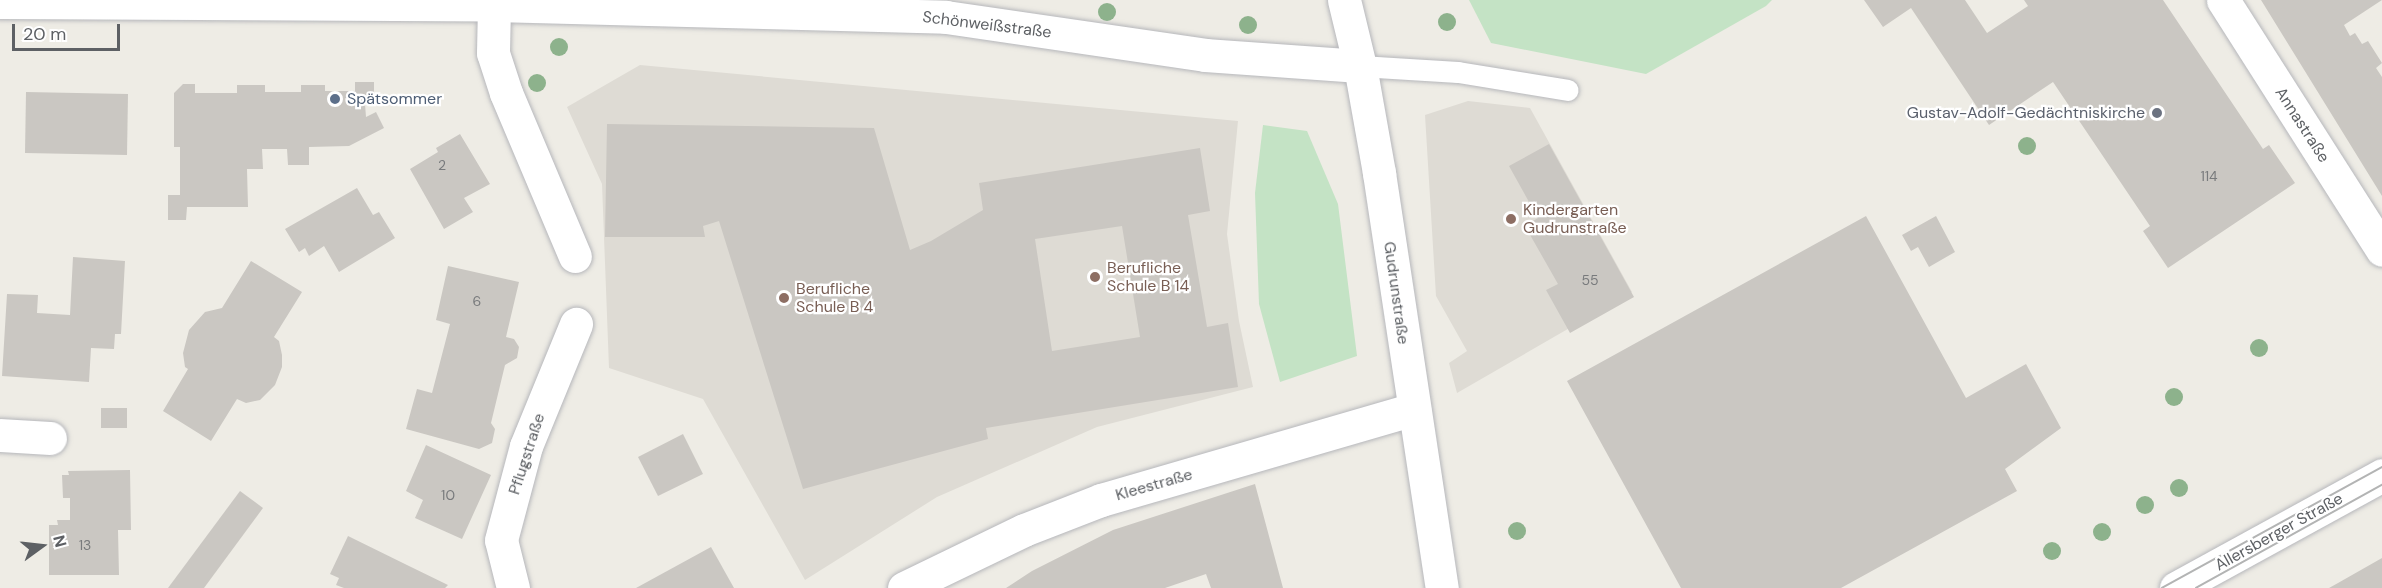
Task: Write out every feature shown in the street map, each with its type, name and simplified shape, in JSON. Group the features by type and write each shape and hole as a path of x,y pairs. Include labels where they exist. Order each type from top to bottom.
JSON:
{"street":[{"name":"Gudrunstraße","path":"1344,0 1360,66 1379,173 1442,588"},
{"name":"Annastraße","path":"2223,0 2382,250"},
{"name":"Schönweißstraße","path":"0,2 944,8 1205,55 1360,66"},
{"path":"494,5 493,53 506,93 575,256"},
{"name":"Pflugstraße","path":"513,588 501,540 526,446 576,324"},
{"name":"Kleestraße","path":"904,588 1024,530 1101,500 1414,409"},
{"path":"0,435 50,438"},
{"name":"Allersberger Straße","path":"2176,588 2382,475"}],"lane":[{"path":"1360,66 1452,71 1568,90"}],"shaded area":[{"name":"Berufliche Schule B 4","path":"640,65 1238,121 1227,234 1239,321 1253,387 1097,427 937,497 805,580 703,399 609,368 602,184 567,107"},
{"name":"Kindergarten Gudrunstraße","path":"1468,101 1530,108 1632,292 1457,393 1449,363 1467,351 1436,296 1425,115"}],"green space":[{"path":"1469,0 1772,0 1766,6 1646,74 1491,43"},
{"path":"1263,125 1307,131 1338,204 1357,356 1280,382 1259,304 1255,193"}],"building":[{"name":"Gustav-Adolf-Gedächtniskirche","path":"1864,0 1965,0 1987,33 2028,6 2024,0 2163,0 2263,149 2269,145 2295,183 2168,268 2143,231 2150,226 2053,82 1989,125 1911,8 1883,27"},
{"path":"2261,0 2382,0 2344,25 2350,36 2355,33 2362,44 2368,41 2382,63 2376,68 2382,77 2382,196"},
{"path":"355,82 374,82 374,104 365,104 366,117 376,112 384,128 349,146 309,147 309,165 288,165 287,149 262,149 263,169 247,169 248,207 187,207 186,220 168,220 168,195 180,195 180,147 174,147 174,93 183,84 195,84 195,93 237,93 237,85 265,85 265,92 301,92 301,85 325,85 325,91 355,91"},
{"path":"26,92 128,94 127,155 25,153"},
{"path":"607,124 874,128 910,250 931,241 983,210 979,183 1200,148 1210,211 1188,215 1207,327 1228,323 1238,387 986,428 988,439 803,489 719,221 703,226 705,237 605,237","holes":["1122,226 1140,337 1052,351 1035,239"]},
{"path":"460,134 490,184 464,198 473,212 444,229 410,169 438,152 436,148"},
{"path":"1549,144 1634,297 1570,333 1546,290 1558,284 1525,226 1538,218 1509,166"},
{"path":"357,188 373,215 379,212 395,238 339,272 324,246 309,256 305,248 299,252 285,229"},
{"path":"1866,216 1966,398 2026,364 2061,428 2005,469 2017,491 1841,588 1681,588 1567,381"},
{"path":"1936,216 1955,252 1929,267 1918,247 1911,251 1902,235"},
{"path":"73,257 125,261 121,334 115,334 114,349 91,348 89,382 2,376 7,294 38,295 37,313 70,315"},
{"path":"251,261 302,292 274,337 279,341 282,355 282,367 275,385 260,400 246,403 237,399 211,441 163,411 188,369 185,367 183,353 189,330 205,312 222,308"},
{"path":"448,266 519,282 506,337 514,339 519,347 517,358 505,365 491,423 495,429 492,443 479,449 406,429 417,389 432,393 450,324 436,320"},
{"path":"101,408 127,408 127,428 101,428"},
{"path":"683,434 703,474 658,496 638,457"},
{"path":"426,445 491,475 462,539 415,518 423,500 406,491"},
{"path":"130,470 131,530 118,530 119,575 49,575 49,525 58,525 57,520 70,520 70,498 63,498 62,475 69,475 68,471"},
{"path":"1255,484 1283,588 1211,588 1206,574 1165,588 1006,588 1032,571 1113,530"},
{"path":"240,491 263,508 204,588 168,588"},
{"path":"348,536 448,585 445,588 344,588 336,585 339,578 330,574"},
{"path":"711,547 734,588 636,588"},
{"path":"2382,558 2382,588 2329,588 2338,583"}],"tram line":[{"path":"2162,588 2382,467"},
{"path":"2196,588 2382,485"}],"place":[{"name":"Spätsommer","path":"335,99"},
{"name":"Gustav-Adolf-Gedächtniskirche","path":"2157,113"},
{"name":"Kindergarten Gudrunstraße","path":"1511,219"},
{"name":"Berufliche Schule B 14","path":"1095,277"},
{"name":"Berufliche Schule B 4","path":"784,298"}]}
